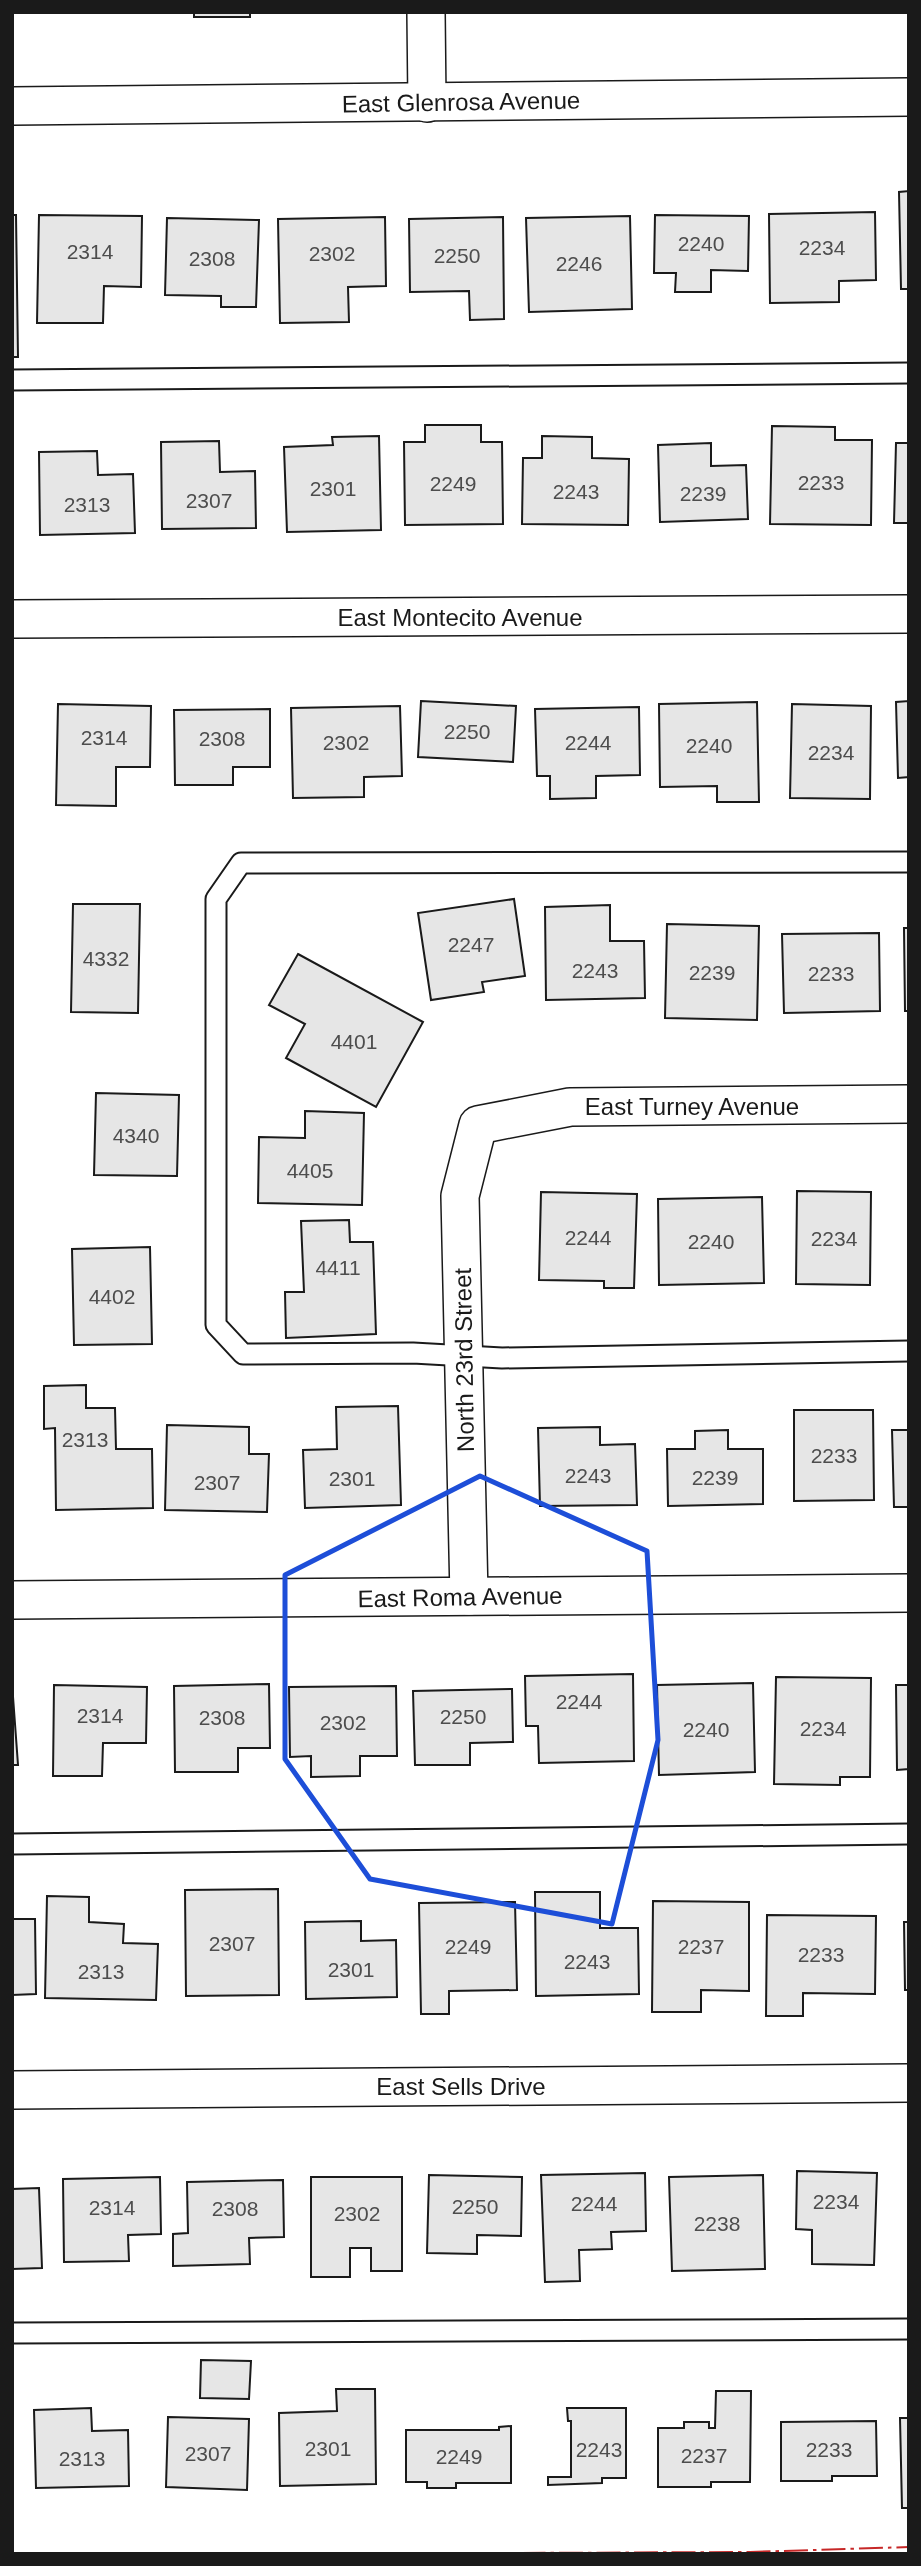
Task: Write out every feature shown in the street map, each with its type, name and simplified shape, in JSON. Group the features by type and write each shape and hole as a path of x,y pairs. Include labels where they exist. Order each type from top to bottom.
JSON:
{"street":[{"path":"426,12 428,103"},
{"name":"East Glenrosa Avenue","path":"12,106 909,97"},
{"name":"East Montecito Avenue","path":"12,619 909,614"},
{"name":"East Turney Avenue","path":"478,1125 570,1107 909,1104"},
{"name":"North 23rd Street","path":"469,1596 460,1196 478,1125"},
{"name":"East Roma Avenue","path":"12,1600 909,1593"},
{"name":"East Sells Drive","path":"12,2090 909,2082"}],"lane":[{"path":"12,380 909,373"},
{"path":"909,862 242,863 216,899 216,1325 243,1354 413,1353 464,1358 909,1352"},
{"path":"12,1844 909,1834"},
{"path":"12,2333 909,2329"}],"highlighted area":[{"path":"480,1476 647,1551 658,1740 612,1924 370,1879 285,1759 285,1575"}],"building":[{"path":"194,12 250,12 250,17 194,17"},
{"path":"909,191 909,289 901,289 899,192"},
{"path":"875,212 876,280 839,281 839,302 770,303 769,214"},
{"path":"12,215 16,215 18,357 12,357"},
{"path":"39,215 142,216 141,287 104,286 103,323 37,323"},
{"path":"655,215 749,216 748,271 711,270 711,292 675,292 676,273 654,273"},
{"path":"630,216 632,309 529,312 526,218"},
{"path":"385,217 386,286 348,287 349,322 280,323 278,219"},
{"path":"503,217 504,319 470,320 469,291 410,292 409,219"},
{"path":"167,218 259,220 256,307 221,307 221,296 165,295"},
{"path":"425,425 481,425 481,442 502,442 503,524 405,525 404,442 425,442"},
{"path":"772,426 835,427 835,440 872,440 871,525 770,524"},
{"path":"379,436 381,530 287,532 284,447 333,445 332,437"},
{"path":"542,436 592,437 592,458 629,459 628,525 522,524 523,458 542,458"},
{"path":"219,441 220,472 255,471 256,528 162,529 161,442"},
{"path":"711,443 711,466 746,465 748,519 660,522 658,445"},
{"path":"896,443 909,443 909,523 894,523"},
{"path":"97,451 98,475 133,474 135,533 40,535 39,452"},
{"path":"421,701 516,706 513,762 418,757"},
{"path":"909,701 909,777 898,778 896,702"},
{"path":"757,702 759,802 717,802 717,786 660,787 659,704"},
{"path":"58,704 151,706 150,767 116,767 116,806 56,805"},
{"path":"792,704 871,706 870,799 790,798"},
{"path":"400,706 402,776 364,777 364,797 293,798 291,708"},
{"path":"639,707 640,775 596,776 596,798 550,799 550,776 537,776 535,709"},
{"path":"270,709 270,767 233,767 233,785 175,785 174,710"},
{"path":"514,899 525,976 482,982 484,992 431,1000 418,913"},
{"path":"73,904 140,904 138,1013 71,1012"},
{"path":"610,905 610,941 644,941 645,998 546,1000 545,907"},
{"path":"667,924 759,926 757,1020 665,1018"},
{"path":"904,928 909,928 909,1011 905,1011"},
{"path":"879,933 880,1011 784,1013 782,934"},
{"path":"298,954 423,1022 376,1107 286,1058 305,1024 269,1005"},
{"path":"96,1093 179,1095 177,1176 94,1175"},
{"path":"305,1111 364,1113 362,1205 258,1203 259,1137 305,1138"},
{"path":"797,1191 871,1192 870,1285 796,1284"},
{"path":"541,1192 637,1194 634,1288 604,1288 604,1281 539,1280"},
{"path":"762,1197 764,1283 659,1285 658,1199"},
{"path":"349,1220 350,1242 373,1242 376,1334 286,1338 285,1292 304,1292 301,1221"},
{"path":"150,1247 152,1344 74,1345 72,1249"},
{"path":"86,1385 86,1408 115,1408 116,1449 152,1449 153,1508 56,1510 55,1428 44,1429 44,1386"},
{"path":"398,1406 401,1505 305,1508 303,1450 337,1449 336,1407"},
{"path":"794,1410 873,1410 874,1500 794,1501"},
{"path":"167,1425 249,1427 249,1454 269,1454 267,1512 165,1510"},
{"path":"600,1427 600,1445 635,1444 637,1505 540,1506 538,1428"},
{"path":"728,1430 728,1449 763,1449 763,1504 668,1506 667,1449 695,1449 695,1431"},
{"path":"892,1430 909,1430 909,1507 894,1507"},
{"path":"633,1674 634,1761 539,1763 538,1726 526,1726 525,1676"},
{"path":"776,1677 871,1678 870,1777 840,1777 840,1785 774,1784"},
{"path":"12,1683 18,1765 12,1765"},
{"path":"753,1683 755,1772 659,1775 657,1685"},
{"path":"269,1684 270,1748 238,1748 238,1772 175,1772 174,1686"},
{"path":"54,1685 147,1687 146,1743 103,1743 102,1776 53,1776"},
{"path":"896,1685 909,1685 909,1769 897,1770"},
{"path":"396,1686 397,1756 360,1756 360,1776 311,1777 311,1756 290,1757 289,1687"},
{"path":"512,1689 513,1742 470,1743 470,1765 415,1765 413,1691"},
{"path":"278,1889 279,1995 186,1996 185,1890"},
{"path":"535,1892 600,1892 600,1928 638,1928 639,1994 536,1996"},
{"path":"47,1896 89,1897 89,1922 124,1924 123,1943 158,1944 156,2000 45,1998"},
{"path":"653,1901 749,1902 749,1991 701,1990 701,2012 652,2012"},
{"path":"515,1902 517,1990 449,1991 449,2014 421,2014 419,1903"},
{"path":"767,1915 876,1916 875,1994 803,1993 803,2016 766,2016"},
{"path":"12,1919 35,1919 36,1994 12,1995"},
{"path":"361,1921 361,1941 396,1940 397,1997 306,1999 305,1922"},
{"path":"904,1922 909,1922 909,1990 905,1990"},
{"path":"797,2171 877,2173 874,2265 812,2264 812,2230 796,2229"},
{"path":"645,2173 646,2231 611,2232 612,2249 579,2250 580,2281 545,2282 541,2175"},
{"path":"429,2175 522,2177 521,2236 477,2235 477,2254 427,2253"},
{"path":"763,2175 765,2269 672,2271 669,2177"},
{"path":"160,2177 161,2234 128,2235 129,2261 64,2262 63,2179"},
{"path":"311,2177 402,2177 402,2271 371,2271 371,2248 350,2248 350,2277 311,2277"},
{"path":"283,2180 284,2237 249,2238 250,2264 173,2266 173,2234 188,2233 187,2182"},
{"path":"39,2188 42,2268 12,2269 12,2189"},
{"path":"201,2360 251,2361 249,2399 200,2398"},
{"path":"336,2389 375,2389 376,2484 280,2486 279,2413 337,2411"},
{"path":"716,2391 751,2391 750,2482 711,2482 711,2487 658,2487 658,2428 684,2428 684,2422 709,2422 709,2428 715,2428"},
{"path":"91,2408 92,2431 128,2430 129,2486 36,2488 34,2410"},
{"path":"567,2408 626,2408 626,2478 602,2478 602,2483 548,2485 548,2477 571,2477 571,2421 568,2421"},
{"path":"168,2417 249,2419 247,2490 166,2487"},
{"path":"900,2418 909,2418 909,2508 902,2508"},
{"path":"876,2421 877,2476 832,2476 832,2481 781,2481 781,2422"},
{"path":"511,2426 511,2483 456,2483 456,2488 427,2488 427,2482 406,2482 406,2430 499,2430 499,2427"}],"power":[{"path":"259,2554 750,2552 909,2547"}]}
